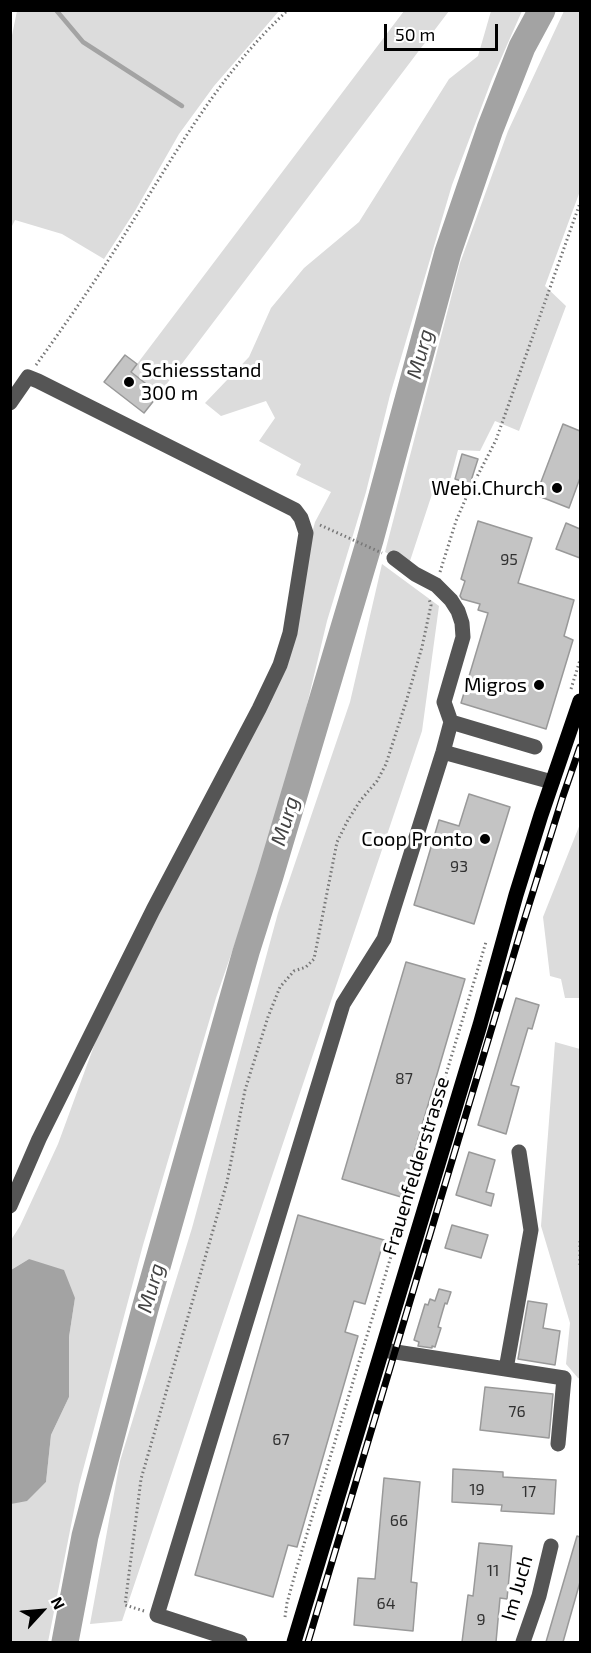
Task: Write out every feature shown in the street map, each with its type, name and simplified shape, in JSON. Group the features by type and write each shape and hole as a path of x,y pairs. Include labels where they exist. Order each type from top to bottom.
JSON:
{"main road":[{"name":"Frauenfelderstrasse","path":"294,1642 492,985 516,895 580,701"}],"street":[{"path":"10,403 28,377 282,498 301,518 306,533 290,633 280,665 54,1107 10,1206"},
{"path":"240,1642 157,1615 343,1004 384,939 451,722 444,702 463,637 458,611 436,585 415,574 393,558"},
{"path":"451,722 535,747"},
{"path":"443,752 552,782"},
{"path":"506,1370 531,1230 519,1152"},
{"path":"383,1350 564,1378 558,1444"},
{"name":"Im Juch","path":"523,1642 539,1596 552,1546"}],"path":[{"path":"28,377 101,273 211,98 247,53 288,10"},
{"path":"436,585 456,521 496,440 580,203"},
{"path":"301,518 393,558"},
{"path":"157,1615 125,1605 141,1479 228,1182 245,1090 268,1017 280,987 294,971 306,967 314,959 337,842 360,801 377,781 387,764 406,702 422,647 430,605 428,592 415,574"},
{"path":"284,1622 297,1567 486,942"},
{"path":"580,1240 580,1265"}],"shaded area":[{"path":"17,11 279,11 214,86 179,134 135,211 104,259 62,234 15,220 11,228 10,45"},
{"path":"404,11 449,11 159,394 131,372"},
{"path":"491,11 522,11 492,79 452,185 390,395 366,492 327,621 300,734 251,897 216,998 143,1245 79,1485 48,1642 11,1642 10,1504 27,1500 46,1482 51,1435 69,1397 69,1337 75,1298 29,1259 11,1270 11,1240 20,1226 58,1144 113,994 266,707 315,522 331,492 296,475 301,464 259,441 275,418 266,401 221,416 205,403 249,357 271,308 304,268 359,222 449,79 478,56"},
{"path":"564,11 580,11 580,191 545,286 566,306 519,431 495,421 480,451 458,450 449,484 435,485 408,567 385,552 460,263 508,131"},
{"path":"382,564 439,606 422,731 122,1621 90,1624 120,1461 192,1228 278,913 350,702"},
{"path":"580,824 580,998 565,998 561,979 550,976 543,917"},
{"path":"555,1042 580,1049 580,1379 566,1364 570,1323 541,1226"},
{"path":"29,1259 64,1270 75,1298 69,1337 69,1397 51,1435 46,1482 27,1501 11,1504 11,1270"}],"building":[{"name":"Schiessstand 300 m","path":"125,355 137,364 131,372 159,394 144,413 104,382"},
{"path":"563,424 580,431 580,478 569,508 536,495"},
{"path":"462,454 478,459 470,484 455,479"},
{"path":"478,521 532,538 518,583 574,600 564,636 573,640 546,729 461,703 488,613 478,610 480,604 462,599 460,596 465,581 461,579"},
{"path":"566,523 580,529 580,558 556,549"},
{"path":"469,794 510,807 474,924 414,905 439,820 459,826"},
{"path":"406,962 465,979 401,1197 342,1179"},
{"path":"516,998 539,1005 532,1029 528,1028 511,1085 519,1087 506,1134 478,1125"},
{"path":"469,1152 495,1160 486,1192 494,1194 491,1206 456,1195"},
{"path":"298,1215 384,1240 365,1304 354,1301 345,1332 358,1336 297,1547 288,1545 273,1597 195,1575"},
{"path":"452,1225 488,1235 481,1258 445,1248"},
{"path":"439,1289 451,1292 438,1327 441,1328 435,1347 418,1346 419,1342 414,1340 425,1304 428,1305 430,1299 435,1301"},
{"path":"528,1301 547,1304 543,1328 560,1331 555,1365 518,1359"},
{"path":"485,1387 553,1394 549,1438 480,1430"},
{"path":"453,1469 503,1472 503,1477 556,1480 554,1514 501,1511 502,1505 452,1502"},
{"path":"384,1478 420,1482 411,1582 417,1583 413,1631 354,1625 358,1578 375,1579"},
{"path":"577,1536 580,1537 580,1582 563,1642 546,1642"},
{"path":"479,1543 512,1546 507,1599 500,1598 496,1642 462,1642 468,1595 473,1596"}],"waterway":[{"path":"56,10 83,42 182,106"},
{"name":"Murg","path":"65,1642 85,1536 145,1309 246,952 370,540 448,252 490,129 522,47 542,10"}],"railway":[{"path":"308,1642 522,927 580,747"}],"place":[{"name":"Schiessstand 300 m","path":"129,382"},
{"name":"Webi.Church","path":"557,488"},
{"name":"Migros","path":"539,685"},
{"name":"Coop Pronto","path":"485,839"}]}
